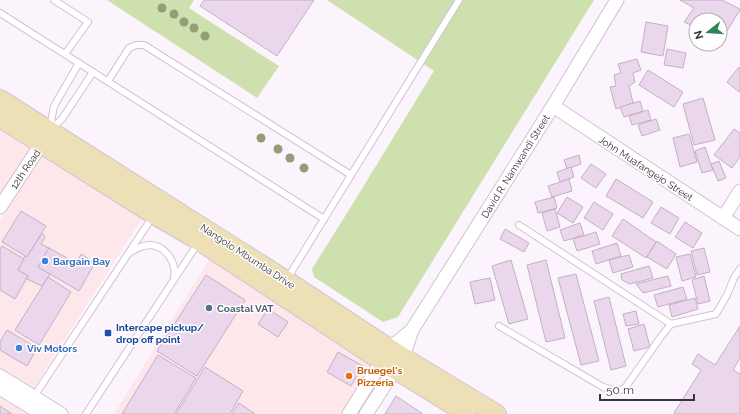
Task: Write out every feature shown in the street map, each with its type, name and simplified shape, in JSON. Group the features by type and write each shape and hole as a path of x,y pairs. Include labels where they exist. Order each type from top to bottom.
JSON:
{"street":[{"name":"David R. Namwandi Street","path":"349,414 392,359 412,330 553,106 617,0"},
{"name":"Nangolo Mbumba Drive","path":"0,99 46,137 282,286 392,359 467,414"},
{"name":"John Muafangejo Street","path":"553,106 740,229"},
{"name":"Nangolo Mbumba Drive","path":"0,118 46,137"},
{"name":"12th Road","path":"0,207 46,137"},
{"path":"723,218 740,191"},
{"name":"David R. Namwandi Street","path":"366,414 392,359"},
{"name":"Nangolo Mbumba Drive","path":"392,359 497,414"},
{"path":"0,376 31,401 42,414"},
{"path":"0,388 61,414"}],"lane":[{"path":"54,0 88,22 65,54"},
{"path":"282,286 459,0"},
{"path":"0,13 324,219"},
{"path":"108,81 130,48 136,45 144,45 352,175"},
{"path":"46,137 54,106 79,63"},
{"path":"46,137 62,119 93,72"},
{"path":"31,401 158,208"},
{"path":"519,225 671,324"},
{"path":"86,414 203,236"},
{"path":"129,253 144,246 153,245 165,250 174,267 173,282"},
{"path":"499,326 603,387 617,391 626,388 671,324 716,314 740,269"}],"shaded area":[{"path":"0,124 35,146 0,198"},
{"path":"43,152 143,217 33,389 0,368 0,220"},
{"path":"210,258 374,363 343,414 114,414"},
{"path":"0,395 30,414 0,414"}],"green space":[{"path":"107,0 194,0 189,8 279,66 257,98"},
{"path":"327,0 594,0 398,317 383,322 314,277 312,269 434,71"}],"building":[{"path":"204,0 314,0 277,56 200,6"},
{"path":"680,0 722,0 740,10 728,29 728,12 691,12 694,8"},
{"path":"688,16 688,24 684,22"},
{"path":"646,22 668,26 663,56 641,52"},
{"path":"667,49 686,53 683,68 664,65"},
{"path":"637,59 641,70 633,73 635,82 629,86 633,103 616,109 610,87 616,86 614,75 621,73 618,64"},
{"path":"739,67 740,91 739,92 727,82"},
{"path":"648,70 683,92 674,107 639,85"},
{"path":"703,98 715,140 694,145 683,104"},
{"path":"640,101 643,111 624,117 620,107"},
{"path":"648,110 651,120 632,125 629,116"},
{"path":"656,119 660,130 642,136 638,125"},
{"path":"734,129 740,133 740,157 732,168 714,155"},
{"path":"689,134 697,162 680,167 673,138"},
{"path":"705,147 713,170 702,173 695,151"},
{"path":"579,155 581,164 567,169 564,160"},
{"path":"719,161 726,178 718,181 711,164"},
{"path":"591,164 606,174 596,188 581,178"},
{"path":"571,167 574,177 560,182 557,172"},
{"path":"569,179 572,191 552,197 548,186"},
{"path":"616,179 653,202 643,218 606,196"},
{"path":"554,197 557,208 538,213 535,202"},
{"path":"567,197 583,207 573,223 557,213"},
{"path":"594,202 613,214 603,230 584,218"},
{"path":"661,207 679,218 670,234 651,223"},
{"path":"555,209 560,227 547,231 542,213"},
{"path":"21,211 46,226 27,257 2,242"},
{"path":"623,219 656,242 646,258 612,236"},
{"path":"685,222 702,233 693,248 675,237"},
{"path":"580,223 584,235 564,241 560,230"},
{"path":"505,229 529,243 524,252 500,239"},
{"path":"596,232 600,244 577,251 573,239"},
{"path":"42,233 45,237 41,244 49,248 38,267 50,274 42,286 27,279 28,276 18,270 25,256 27,257"},
{"path":"657,241 676,254 667,269 647,257"},
{"path":"617,243 621,256 596,264 592,251"},
{"path":"2,246 24,259 18,270 28,276 15,299 0,290 0,249"},
{"path":"49,248 76,263 81,254 95,263 79,291 38,267"},
{"path":"704,248 710,272 697,275 691,251"},
{"path":"690,254 696,277 682,281 676,257"},
{"path":"629,255 633,267 613,273 609,260"},
{"path":"511,260 528,319 509,324 492,266"},
{"path":"546,260 565,338 546,342 527,265"},
{"path":"649,266 653,278 630,284 622,280 621,274"},
{"path":"576,274 599,361 581,365 558,278"},
{"path":"206,275 245,300 197,376 157,351"},
{"path":"668,276 671,286 643,293 636,284"},
{"path":"704,276 710,301 698,304 692,280"},
{"path":"48,277 71,292 39,345 15,330"},
{"path":"490,278 495,300 475,304 470,282"},
{"path":"683,287 687,299 658,307 654,295"},
{"path":"609,297 626,366 611,370 594,301"},
{"path":"695,298 698,309 672,317 669,305"},
{"path":"268,309 288,322 278,337 258,324"},
{"path":"636,311 639,324 626,326 623,314"},
{"path":"644,324 650,347 634,351 628,329"},
{"path":"740,326 740,358 733,370 740,374 740,414 675,414 674,413 701,370 692,364 698,354 715,365"},
{"path":"7,330 37,348 27,366 0,350 0,342"},
{"path":"338,352 363,366 351,386 327,372"},
{"path":"158,355 196,378 174,414 122,414"},
{"path":"205,367 243,391 230,414 176,414"},
{"path":"396,396 423,414 385,414"},
{"path":"239,403 255,414 232,414"},
{"path":"0,406 12,414 0,414"}],"place":[{"name":"Bargain Bay","path":"45,261"},
{"name":"Coastal VAT","path":"209,308"},
{"name":"Intercape pickup/ drop off point","path":"108,333"},
{"name":"Viv Motors","path":"19,348"},
{"name":"Bruegel's Pizzeria","path":"349,376"}]}
